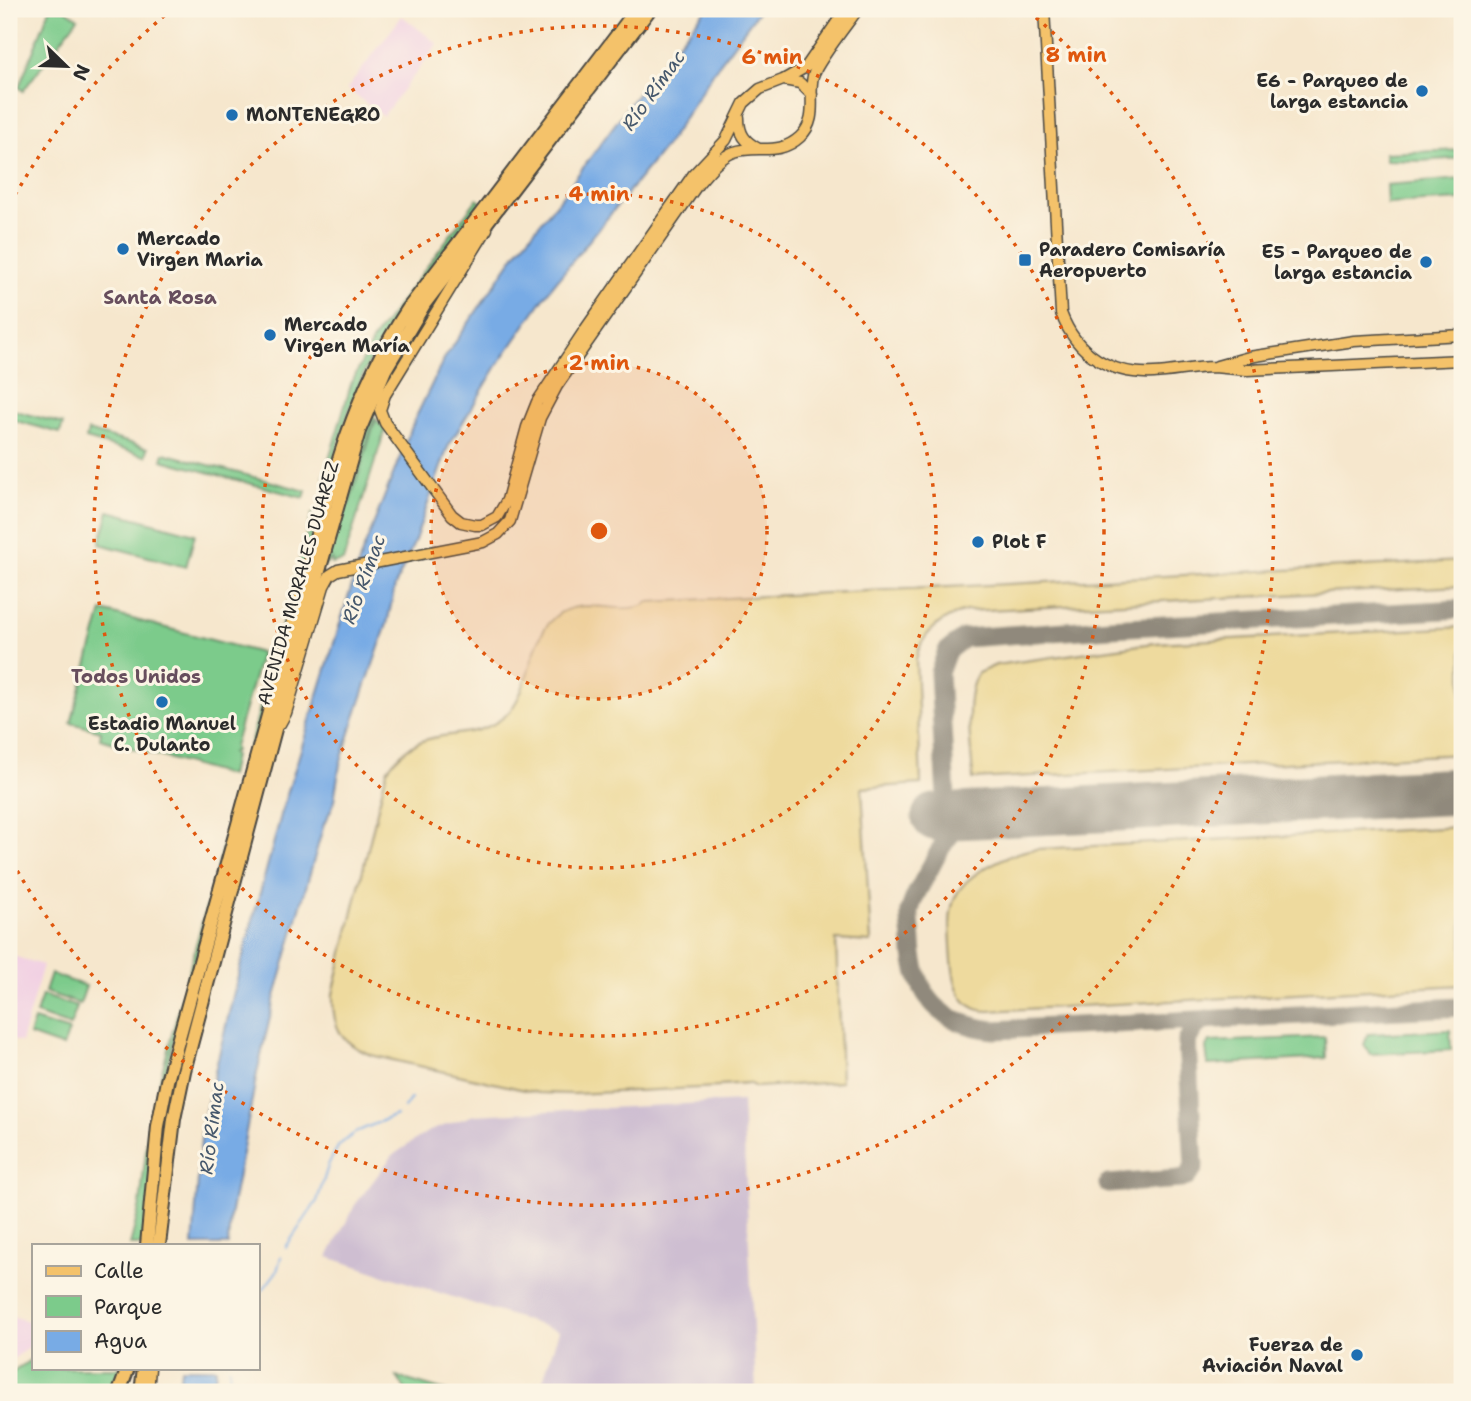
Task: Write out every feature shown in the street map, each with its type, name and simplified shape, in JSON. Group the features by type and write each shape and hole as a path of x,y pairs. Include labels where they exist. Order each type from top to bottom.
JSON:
{"highway":[{"name":"AVENIDA MORALES DUAREZ","path":"147,1244 158,1126 167,1081 325,509 360,398 386,345 408,309 637,9"},
{"name":"AVENIDA MORALES DUAREZ","path":"159,1244 179,1091 351,457 375,389 413,321 650,9"},
{"path":"119,1392 127,1370"},
{"path":"141,1392 144,1370"}],"main road":[{"path":"504,198 479,244 381,401 381,416 452,515 467,524 482,525 491,522 502,510 527,427 548,382 693,175 726,140 744,103 769,84 783,80 806,67 846,9"},
{"path":"272,741 286,713 327,580 333,572 483,541 505,529 513,514 534,436 550,396 698,184 729,154 744,150 777,149 801,136 811,118 811,84 815,71 858,9"},
{"path":"1044,9 1061,313 1076,342 1090,355 1108,366 1153,373 1213,367 1247,370 1462,360"},
{"path":"1045,34 1051,9"},
{"path":"783,80 800,83 812,95"},
{"path":"739,117 739,128 744,140 762,150"},
{"path":"1213,367 1235,359 1318,345 1462,335"},
{"path":"148,1392 150,1370"}],"shaded area":[{"path":"402,16 438,44 383,116 347,89"},
{"path":"9,955 43,965 21,1042 9,1039"},
{"path":"742,1101 756,1392 539,1392 559,1331 328,1257 355,1205 393,1155 427,1132 474,1115"},
{"path":"9,1315 32,1323 32,1345 9,1362"}],"green space":[{"path":"50,9 65,9 78,18 23,91 19,87"},
{"path":"1462,150 1462,158 1421,161 1386,160 1385,153"},
{"path":"1461,179 1462,200 1387,204 1386,185"},
{"path":"477,199 481,202 408,299 370,360 352,403 329,477 324,477 351,384 374,338"},
{"path":"372,406 374,418 349,505 376,419 385,430 343,561 332,564 332,559 324,566"},
{"path":"9,409 63,424 60,433 9,419"},
{"path":"88,431 148,448 146,456 86,439"},
{"path":"164,453 306,491 304,498 162,460"},
{"path":"109,511 195,534 186,567 100,544"},
{"path":"312,514 318,515 169,1058 142,1244 130,1244 140,1205 149,1123"},
{"name":"Estadio Manuel C. Dulanto","path":"102,611 261,653 235,751 231,753 234,756 230,776 100,739 101,731 71,723"},
{"path":"51,974 86,986 80,1004 45,992"},
{"path":"42,995 77,1007 70,1026 36,1014"},
{"path":"34,1020 69,1031 63,1047 29,1035"},
{"path":"1450,1030 1451,1050 1370,1054 1364,1045 1368,1034"},
{"path":"1325,1037 1326,1058 1208,1065 1206,1047 1209,1042"},
{"path":"32,1359 32,1370 119,1370 109,1392 9,1392 9,1375"},
{"path":"397,1377 448,1392 407,1392"}],"sand":[{"path":"1462,561 1462,586 966,611 941,622 922,642 916,660 921,784 862,788 871,942 836,940 841,1082 756,1087 748,1083 719,1087 573,1094 538,1093 371,1055 345,1039 336,1025 333,994 387,770 401,754 416,744 430,738 475,731 490,726 505,716 521,692 542,634 560,613 572,608 630,608 649,602"},
{"path":"1462,627 1462,754 973,779 970,695 978,673 996,665 1154,643"},
{"path":"1462,827 1462,985 989,1011 968,1004 957,988 952,966 950,931 955,898 972,877 993,863 1016,854 1037,849"}],"water":[{"name":"Río Rímac","path":"706,9 760,9 714,71 668,143 550,289 497,366 448,447 414,543 395,586 387,624 340,764 333,806 324,824 274,1000 257,1073 230,1217 228,1244 193,1244 202,1126 239,971 284,804 361,556 415,419 444,359 517,252 563,195 634,98"},
{"path":"181,1370 216,1370 214,1392 179,1392"}],"waterway":[{"path":"404,1108 411,1098"},
{"path":"286,1247 317,1201 329,1163 339,1145 356,1132 396,1115"},
{"path":"259,1295 277,1271 281,1257"},
{"path":"229,1370 231,1392"}],"taxiway":[{"path":"947,816 939,673 947,651 964,638 1462,609"},
{"path":"991,813 967,822 946,841 910,911 918,979 934,1004 959,1021 994,1030 1462,1007"},
{"path":"1108,1184 1181,1179 1187,1177 1194,1167 1187,1041 1195,1027 1207,1019"}],"runway":[{"path":"935,817 1462,791"}],"place":[{"name":"E6 - Parqueo de larga estancia","path":"1422,91"},
{"name":"MONTENEGRO","path":"232,115"},
{"name":"Mercado Virgen Maria","path":"123,249"},
{"name":"Paradero Comisaría Aeropuerto","path":"1025,260"},
{"name":"E5 - Parqueo de larga estancia","path":"1426,262"},
{"name":"Mercado Virgen María","path":"270,335"},
{"name":"Plot F","path":"978,542"},
{"name":"Estadio Manuel C. Dulanto","path":"162,702"},
{"name":"Fuerza de Aviación Naval","path":"1357,1355"}],"district":[{"name":"Santa Rosa","path":"160,297"},
{"name":"Todos Unidos","path":"136,676"}]}
